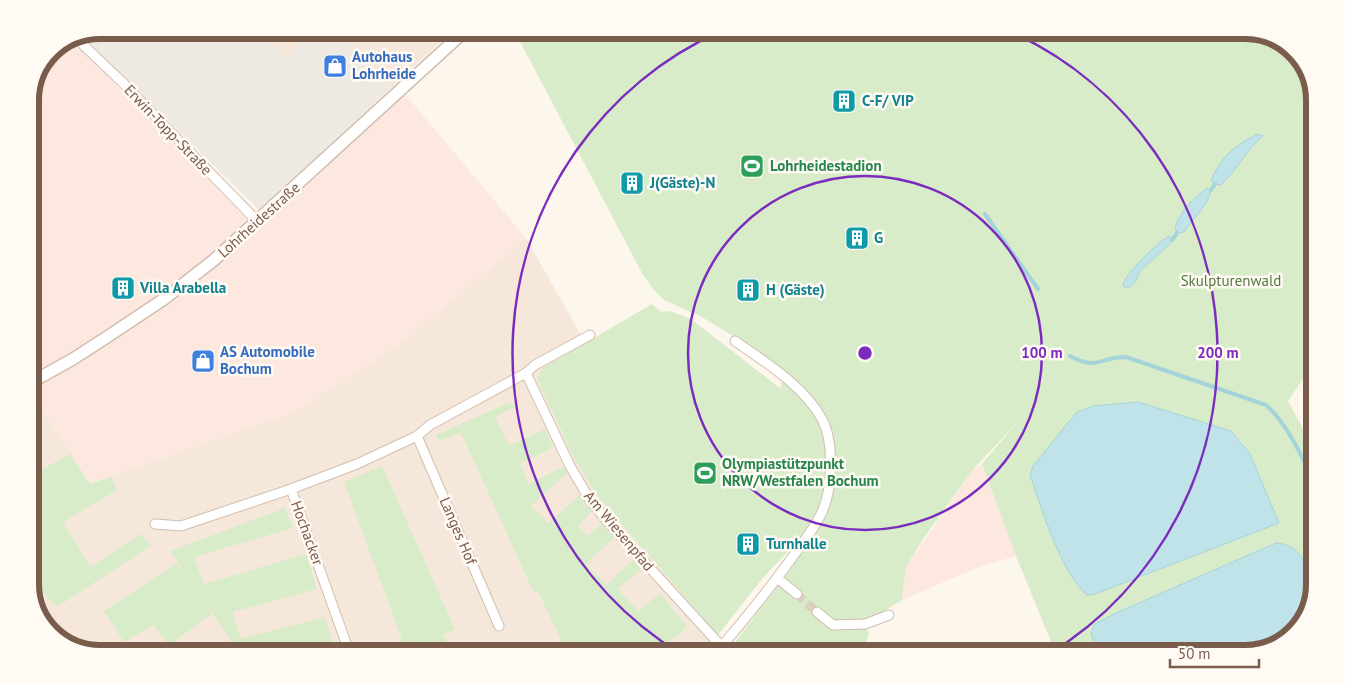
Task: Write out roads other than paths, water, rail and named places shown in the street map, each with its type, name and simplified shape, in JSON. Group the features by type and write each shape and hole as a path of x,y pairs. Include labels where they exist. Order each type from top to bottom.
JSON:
{"street":[{"name":"Lohrheidestraße","path":"39,378 73,359 164,299 214,260 258,222 456,39"},
{"name":"Erwin-Topp-Straße","path":"80,42 121,81 258,222"},
{"path":"291,489 357,464 418,436 441,418 526,373 535,365 590,335"},
{"path":"722,645 777,578 811,531 823,511 830,480 827,433 809,400 783,375 735,341"},
{"name":"Am Wiesenpfad","path":"526,373 570,466 590,500 714,645"},
{"name":"Langes Hof","path":"418,436 499,626"},
{"name":"Hochacker","path":"155,524 180,526 291,489 347,645"},
{"path":"777,578 797,594"},
{"path":"817,612 833,625 865,624 889,615"}],"water":[{"path":"1257,134 1263,136 1221,185 1211,181 1219,165 1229,153"},
{"path":"1207,188 1211,190 1204,206 1184,232 1177,233 1175,227 1184,210"},
{"path":"1169,236 1172,240 1170,244 1140,271 1136,281 1130,287 1124,287 1123,284 1126,278 1137,265 1150,251"},
{"path":"1138,402 1231,431 1250,454 1279,523 1095,594 1087,595 1068,571 1060,555 1046,522 1030,475 1033,466 1076,413 1093,406"},
{"path":"1276,543 1291,547 1306,565 1305,596 1296,618 1279,635 1269,641 1254,645 1095,645 1091,633 1095,624"}],"waterway":[{"path":"1211,190 1215,184"},
{"path":"985,214 1038,289"},
{"path":"1172,240 1177,233"},
{"path":"1070,356 1093,363 1126,357 1266,405 1288,432 1306,466"}],"tunnel":[{"path":"797,594 817,612"}],"place":[{"name":"Autohaus Lohrheide","path":"335,66"},
{"name":"C-F/ VIP","path":"844,101"},
{"name":"Lohrheidestadion","path":"752,166"},
{"name":"J(Gäste)-N","path":"632,183"},
{"name":"G","path":"857,238"},
{"name":"Villa Arabella","path":"123,288"},
{"name":"H (Gäste)","path":"748,290"},
{"name":"AS Automobile Bochum","path":"203,361"},
{"name":"Olympiastützpunkt NRW/Westfalen Bochum","path":"705,473"},
{"name":"Turnhalle","path":"748,544"}],"park label":[{"name":"Skulpturenwald","path":"1231,281"}]}
